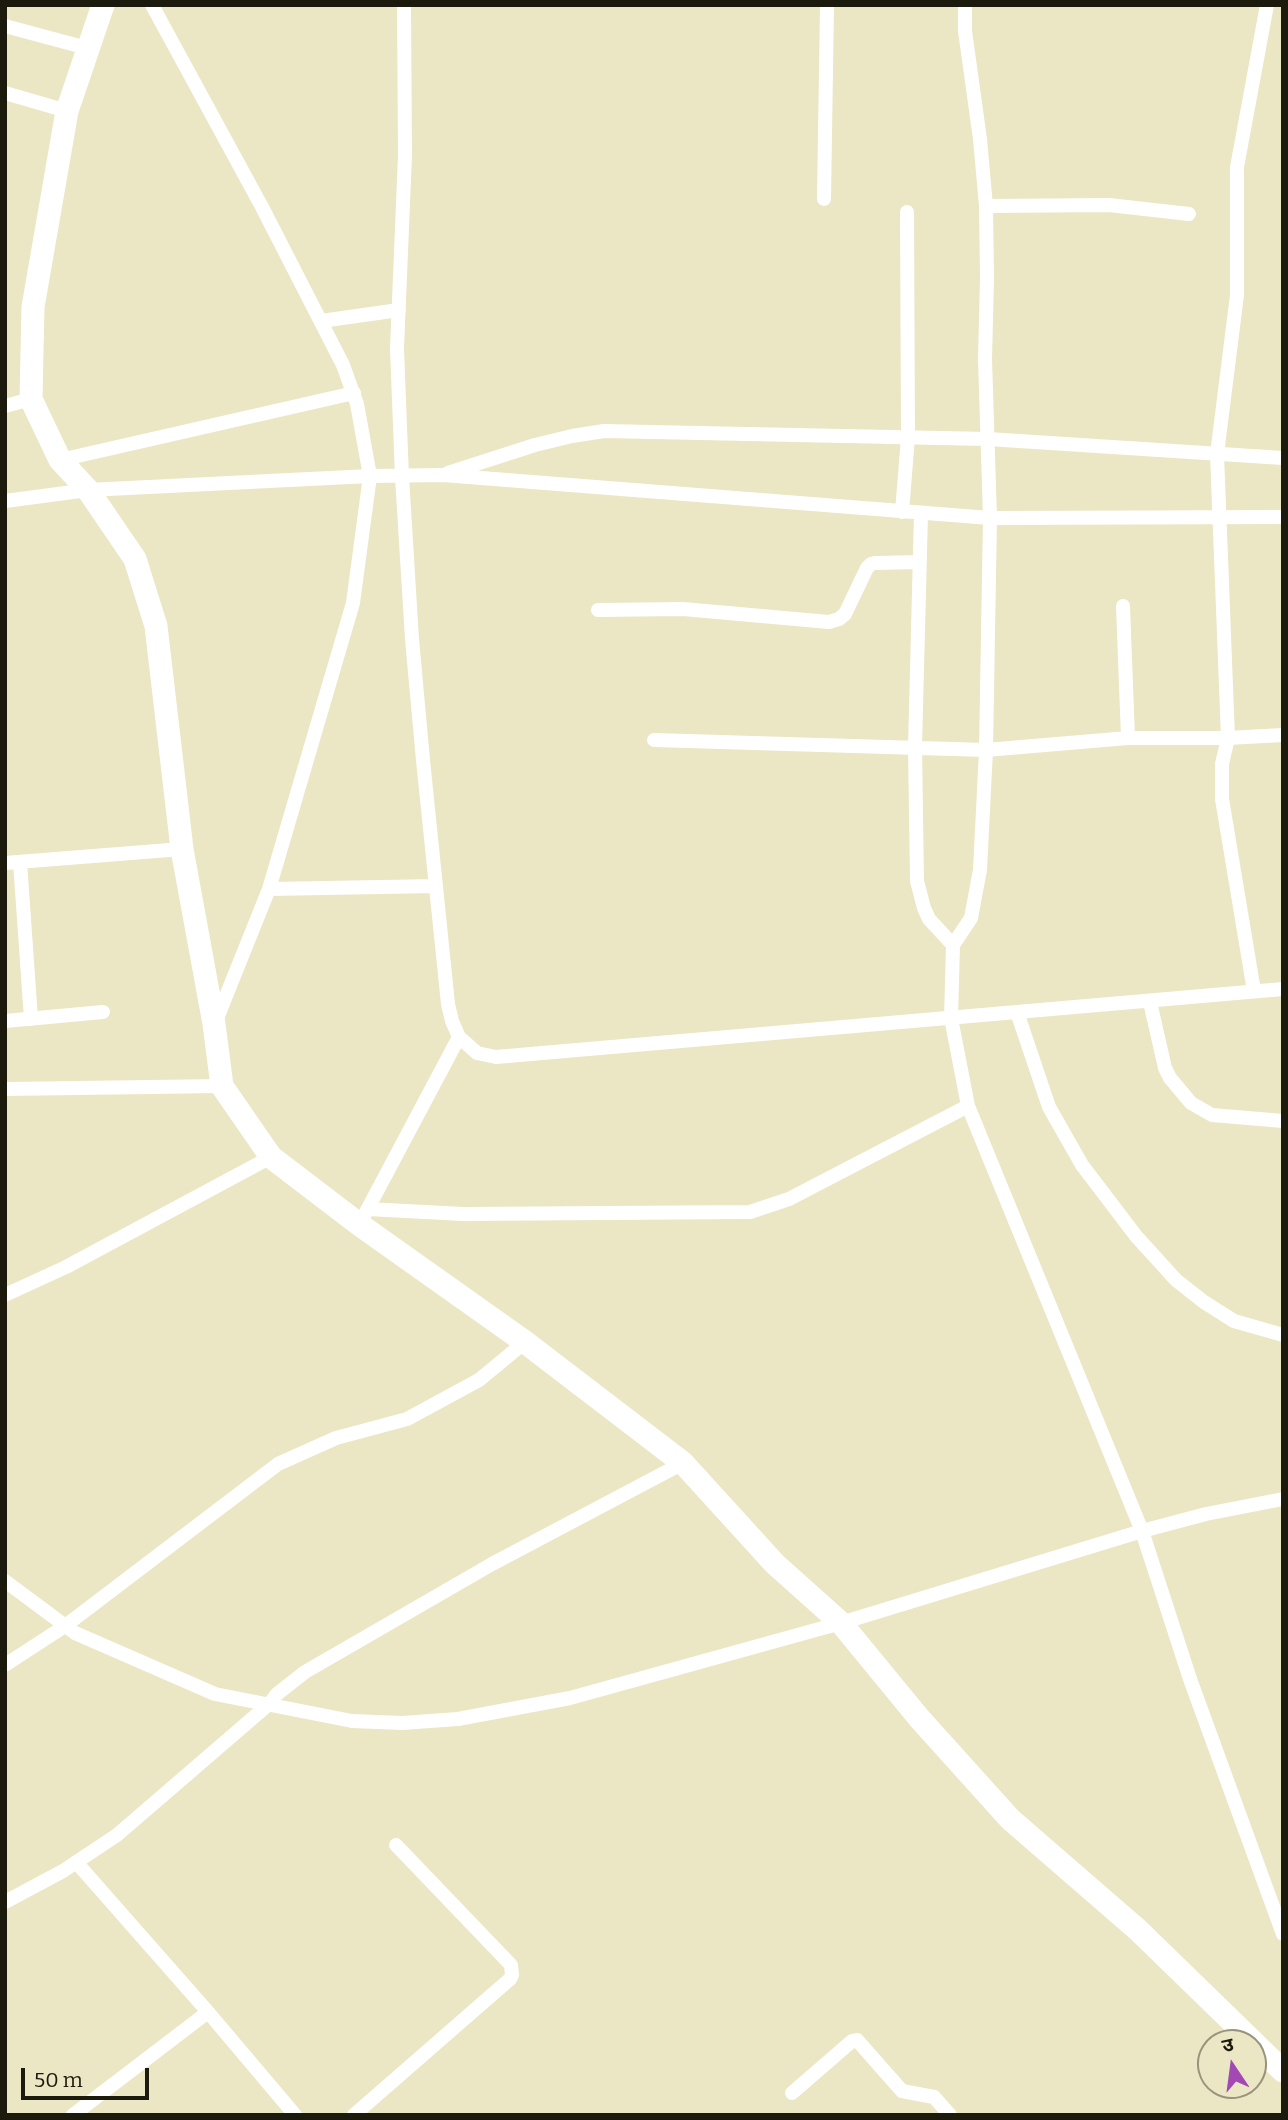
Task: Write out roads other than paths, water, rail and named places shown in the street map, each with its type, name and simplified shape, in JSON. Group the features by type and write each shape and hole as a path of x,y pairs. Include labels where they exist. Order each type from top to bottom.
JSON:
{"main road":[{"path":"103,5 67,111 33,307 31,399 60,460 88,490 135,559 156,626 182,849 214,1024 222,1086 271,1157 364,1217 682,1463 775,1563 841,1623 919,1718 1010,1819 1138,1930 1283,2070"}],"street":[{"path":"152,5 321,321 354,393 370,476 353,603 269,889 214,1024"},
{"path":"404,5 405,155 397,349 402,477 412,639 447,1004 460,1037 477,1053 496,1058 1283,989"},
{"path":"824,198 827,5"},
{"path":"965,5 965,31 986,206 988,278 985,359 990,518 986,750 980,870 971,918 953,945 951,1018 968,1106 1142,1531 1190,1679 1283,1934"},
{"path":"1254,991 1223,799 1222,764 1228,738 1217,454 1237,295 1237,167 1267,5"},
{"path":"5,26 88,48"},
{"path":"5,93 67,111"},
{"path":"986,206 1109,205 1189,214"},
{"path":"902,512 908,437 907,212"},
{"path":"321,321 399,310"},
{"path":"60,460 354,393"},
{"path":"5,406 31,399"},
{"path":"443,475 535,445 604,431 988,439 1283,458"},
{"path":"5,501 88,490 443,475 990,518 1283,517"},
{"path":"921,514 915,747 917,881 929,919 953,945"},
{"path":"598,610 683,609 829,622 845,614 867,568 872,564 920,562"},
{"path":"1123,606 1128,738"},
{"path":"654,740 986,750 1128,738 1283,735"},
{"path":"30,1019 12,862 182,849"},
{"path":"269,889 436,886"},
{"path":"1150,1002 1165,1068 1184,1097 1198,1109 1212,1115 1283,1121"},
{"path":"5,1021 103,1012"},
{"path":"1017,1012 1049,1107 1082,1165 1136,1236 1176,1280 1204,1302 1234,1321 1283,1335"},
{"path":"460,1037 364,1217 750,1212 789,1199 968,1106"},
{"path":"5,1089 222,1086"},
{"path":"5,1295 66,1266 271,1157"},
{"path":"5,1665 65,1626 278,1464 336,1438 407,1419 479,1380 525,1342"},
{"path":"5,1902 76,1862 117,1835 305,1672 492,1564 682,1463"},
{"path":"5,1581 75,1633 215,1694 352,1721 402,1723 458,1719 570,1698 841,1623 1142,1531 1206,1514 1283,1499"},
{"path":"354,2115 512,1975 511,1965 396,1845"},
{"path":"76,1862 295,2115"},
{"path":"73,2115 208,2012"},
{"path":"792,2093 852,2040 857,2040 902,2091 934,2097 950,2115"}]}
